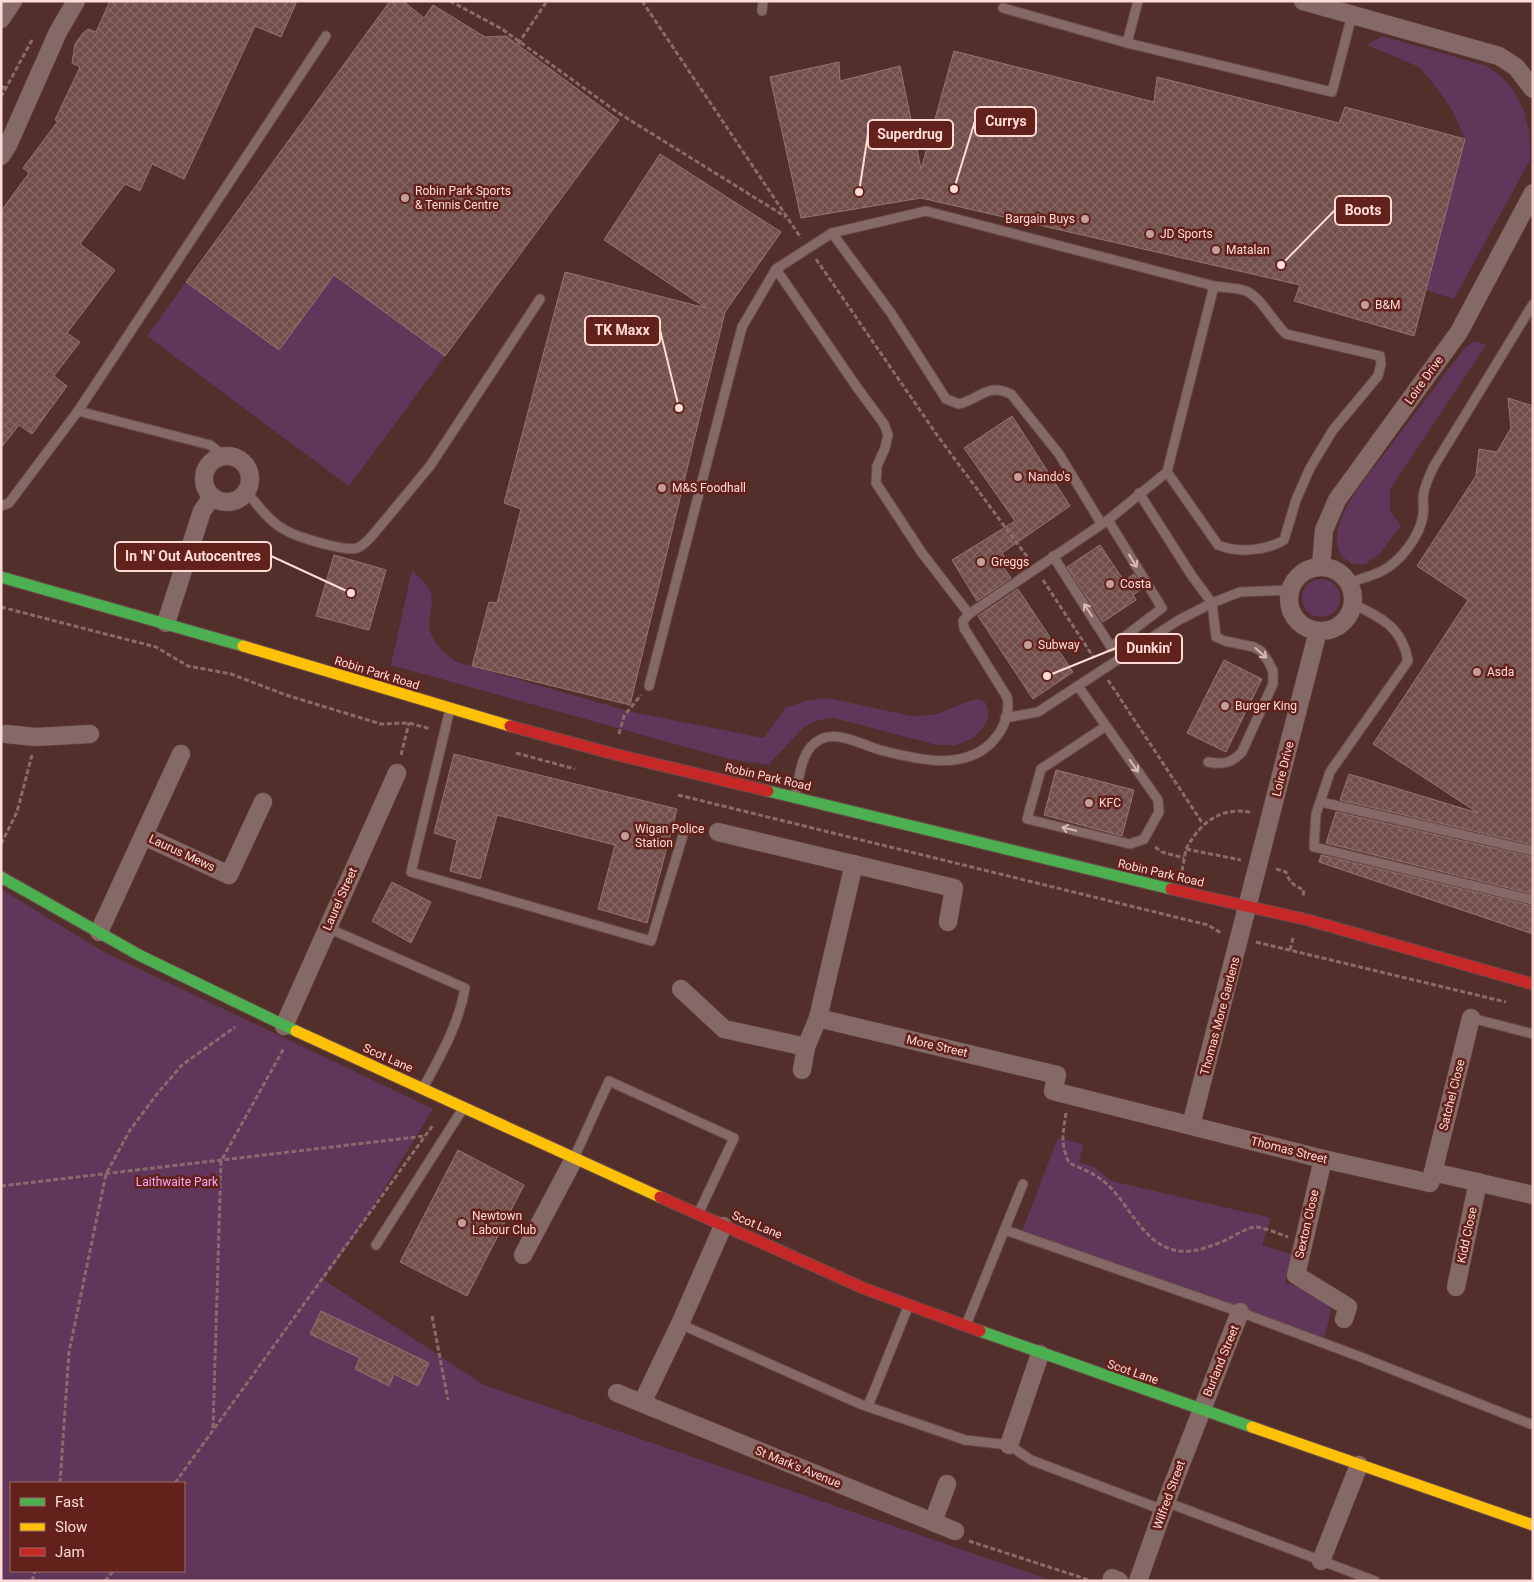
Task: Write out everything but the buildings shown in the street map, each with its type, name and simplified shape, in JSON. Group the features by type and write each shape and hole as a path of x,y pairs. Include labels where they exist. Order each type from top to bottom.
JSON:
{"street":[{"path":"1,19 13,1"},
{"path":"1,156 8,145 58,32 76,1"},
{"path":"1303,1 1346,9 1499,56 1516,67 1533,89"},
{"name":"Loire Drive","path":"1321,567 1324,530 1337,500 1459,332 1533,192"},
{"path":"224,456 239,458 249,470 250,485 247,492 234,501 219,501 212,497 204,484 206,469 216,458 224,456"},
{"path":"166,623 202,510 212,497"},
{"path":"1321,567 1332,569 1341,574 1349,582 1353,593 1353,604 1345,621 1328,631 1309,629 1301,624 1295,617 1289,599 1295,581 1311,569 1321,567"},
{"name":"Robin Park Road","path":"1,577 166,623 450,709 614,754 1101,873 1308,920 1533,984"},
{"name":"Loire Drive","path":"1247,906 1318,631"},
{"path":"3,734 36,737 90,734"},
{"name":"Laurus Mews","path":"99,932 181,754"},
{"name":"Laurel Street","path":"289,1028 328,928 397,773"},
{"name":"Laurus Mews","path":"144,836 229,875 263,802"},
{"path":"718,832 954,888 948,922"},
{"path":"802,1070 806,1046 818,1018 854,864"},
{"name":"Scot Lane","path":"1,877 139,954 255,1012 574,1159 863,1288 1040,1354 1533,1525"},
{"name":"Thomas More Gardens","path":"1192,1125 1247,906"},
{"path":"680,989 724,1029 806,1046"},
{"name":"More Street","path":"818,1018 1057,1075"},
{"name":"Satchel Close","path":"1433,1172 1470,1018"},
{"name":"Thomas Street","path":"1057,1075 1053,1091 1323,1159 1430,1183 1433,1172"},
{"path":"523,1255 574,1159"},
{"name":"Sexton Close","path":"1323,1159 1296,1276 1348,1307 1344,1319"},
{"path":"1433,1172 1533,1196"},
{"name":"Kidd Close","path":"1456,1287 1478,1182"},
{"path":"642,1403 680,1324 723,1226"},
{"name":"Burland Street","path":"1201,1410 1240,1312"},
{"path":"1009,1445 1040,1354"},
{"name":"St Mark's Avenue","path":"617,1393 954,1531"},
{"name":"Wilfred Street","path":"1138,1581 1201,1410"},
{"path":"1321,1561 1359,1465"},
{"path":"933,1522 947,1484"}],"lane":[{"path":"762,11 763,1"},
{"path":"1127,44 1138,1"},
{"path":"1003,8 1127,44 1332,92 1346,9"},
{"path":"1,506 9,503 78,411 326,36"},
{"path":"649,686 742,326 776,269 832,233 926,211 1214,286 1246,291 1256,298 1278,327 1286,334 1380,356 1381,364 1378,376 1322,446 1302,483 1284,540 1275,546 1259,549 1227,549 1218,545 1167,472"},
{"path":"832,233 891,313 946,399 959,404 968,402 989,390 1000,389 1011,394 1059,454 1162,608 1111,647 1053,556"},
{"path":"776,269 884,424 888,435 885,448 877,466 876,483 922,553 969,614"},
{"path":"794,798 805,754 812,745 823,738 836,736 880,750 928,760 954,761 974,755 991,745 1000,732 1009,707 1006,697 964,628 963,621 969,614 1104,522 1167,472 1214,286"},
{"path":"247,492 262,511 285,530 329,545 356,549 362,546 430,466 540,300"},
{"path":"1349,582 1382,571 1398,559 1411,543 1420,527 1426,482 1434,466 1533,304"},
{"path":"78,411 210,445 224,456"},
{"path":"1139,493 1192,576 1212,603 1216,637 1225,641 1254,647 1261,651 1273,671 1273,684 1242,752 1235,760 1219,764 1208,762"},
{"path":"1005,718 1038,712 1177,621 1212,603 1240,592 1291,590"},
{"path":"1353,604 1380,618 1396,632 1406,648 1408,661 1330,772 1316,814 1314,847 1533,900"},
{"path":"1078,686 1158,800 1159,812 1144,839 1130,844 1027,819 1041,770 1106,726"},
{"path":"450,709 411,872 651,941 684,832"},
{"path":"1321,802 1533,851"},
{"path":"328,928 465,988 462,1006 438,1061 422,1088"},
{"path":"1470,1018 1533,1034"},
{"path":"574,1159 609,1081 618,1085 734,1138 698,1215"},
{"path":"376,1245 463,1108"},
{"path":"965,1327 1023,1184"},
{"path":"1005,1230 1240,1312 1533,1425"},
{"path":"868,1406 908,1305"},
{"path":"680,1324 868,1406 965,1440 1009,1445 1031,1460 1374,1581"}],"path":[{"path":"450,1 502,29 618,112 788,219"},
{"path":"519,43 547,1"},
{"path":"642,1 788,219 937,435 1035,568 1203,824"},
{"path":"1,97 37,32"},
{"path":"1,86 6,89"},
{"path":"614,754 624,716 649,686"},
{"path":"397,773 409,723"},
{"path":"1,844 17,812 36,737"},
{"path":"1182,869 1186,849 1203,824 1225,812 1247,812"},
{"path":"1144,839 1162,852 1184,858"},
{"path":"1186,849 1228,857"},
{"path":"1286,872 1289,880 1295,886 1304,890"},
{"path":"1265,944 1513,1003"},
{"path":"60,1482 69,1352 106,1174 130,1130 182,1065 255,1012"},
{"path":"213,1429 221,1161 289,1028"},
{"path":"1069,1095 1062,1140 1063,1150 1068,1163 1094,1174 1109,1186 1129,1208 1146,1233 1165,1247 1179,1250 1194,1250 1218,1243 1255,1227 1303,1241"},
{"path":"176,1482 450,1101"},
{"path":"1,1186 426,1136"},
{"path":"432,1316 448,1400"},
{"path":"954,1531 963,1539 1092,1581"}],"green space":[{"path":"1382,36 1487,66 1503,78 1515,93 1524,111 1529,132 1530,160 1454,299 1426,290 1465,139 1452,110 1419,67 1367,45"},
{"path":"334,275 445,356 349,486 147,336 186,282 279,350"},
{"path":"1474,341 1486,345 1390,489 1390,511 1401,526 1379,554 1365,564 1352,564 1342,556 1337,540 1340,522 1356,491 1464,349"},
{"path":"412,570 430,591 432,603 429,628 431,634 442,650 457,662 632,712 764,738 785,708 806,701 827,698 912,716 934,715 977,699 985,702 988,709 988,718 983,728 972,739 955,745 937,745 834,718 818,720 804,727 768,765 729,759 391,665"},
{"path":"1321,579 1328,580 1334,585 1339,591 1339,605 1334,611 1328,616 1321,617 1314,616 1308,611 1303,605 1302,598 1303,591 1308,585 1314,580"},
{"name":"Laithwaite Park","path":"1,889 102,951 433,1109 360,1228 324,1280 484,1385 1053,1581 1,1581"},
{"path":"1058,1138 1083,1144 1079,1162 1094,1167 1111,1181 1271,1218 1262,1245 1291,1254 1285,1283 1324,1296 1331,1311 1324,1339 1022,1231"}],"traffic: fast":[{"path":"1,577 243,646"},
{"path":"768,791 1171,889"},
{"path":"1,877 139,955 296,1031"},
{"path":"980,1331 1252,1427"}],"traffic: slow":[{"path":"243,646 510,726"},
{"path":"296,1031 660,1197"},
{"path":"1252,1427 1533,1525"}],"traffic: jam":[{"path":"510,726 614,754 768,791"},
{"path":"1171,889 1308,920 1533,984"},
{"path":"660,1197 863,1288 980,1331"}],"place":[{"name":"Currys","path":"954,189"},
{"name":"Superdrug","path":"859,192"},
{"name":"Robin Park Sports & Tennis Centre","path":"405,198"},
{"name":"Bargain Buys","path":"1085,219"},
{"name":"JD Sports","path":"1150,234"},
{"name":"Matalan","path":"1216,250"},
{"name":"Boots","path":"1281,265"},
{"name":"B&M","path":"1365,305"},
{"name":"TK Maxx","path":"679,408"},
{"name":"Nando's","path":"1018,477"},
{"name":"M&S Foodhall","path":"662,488"},
{"name":"Greggs","path":"981,562"},
{"name":"Costa","path":"1110,584"},
{"name":"In 'N' Out Autocentres","path":"351,593"},
{"name":"Subway","path":"1028,645"},
{"name":"Asda","path":"1477,672"},
{"name":"Dunkin'","path":"1047,676"},
{"name":"Burger King","path":"1225,706"},
{"name":"KFC","path":"1089,803"},
{"name":"Wigan Police Station","path":"625,836"},
{"name":"Newtown Labour Club","path":"462,1223"}]}
